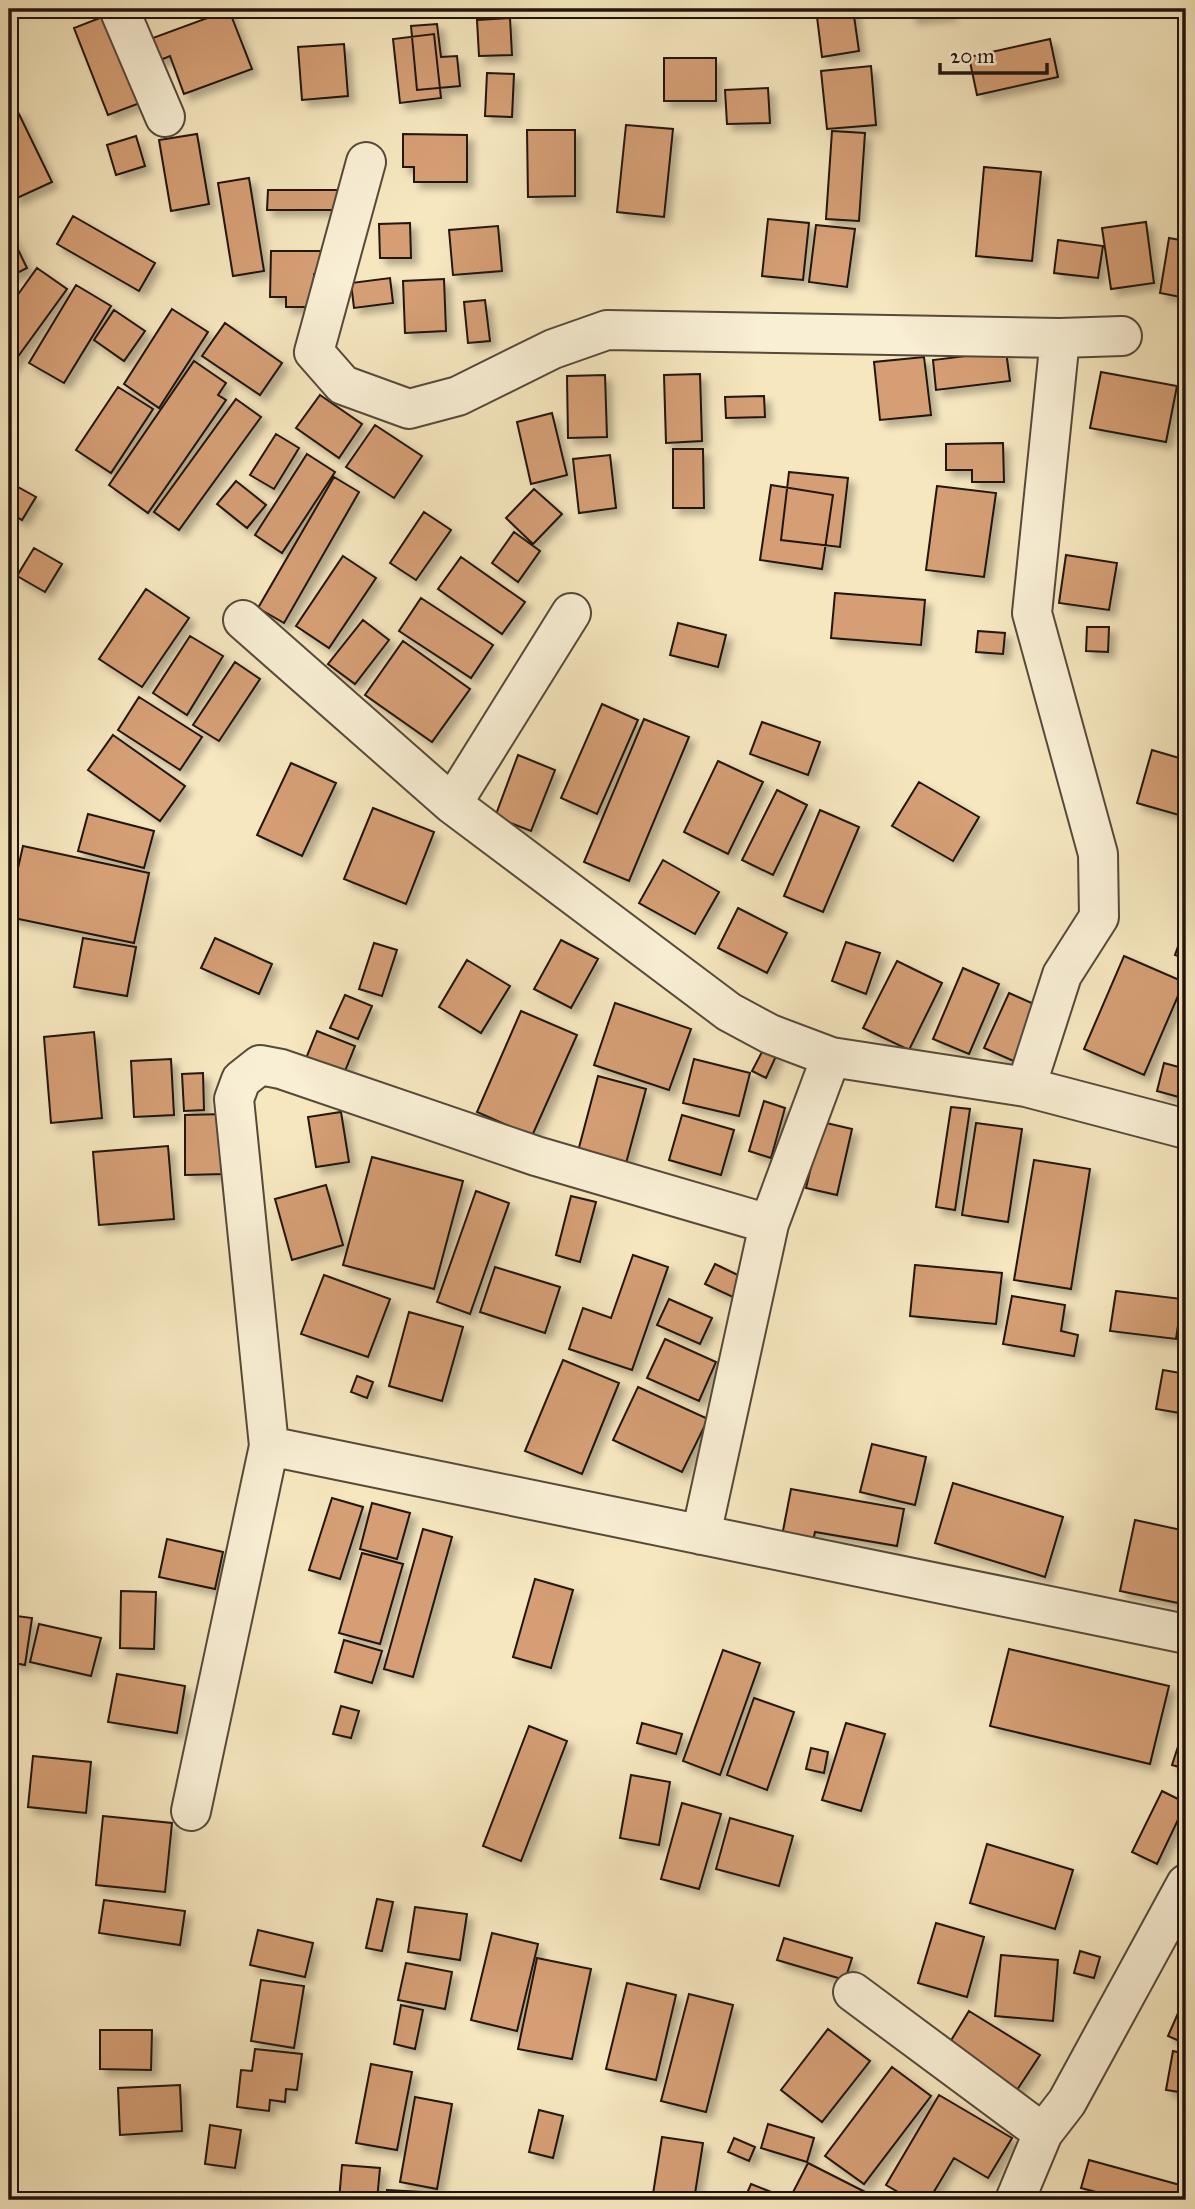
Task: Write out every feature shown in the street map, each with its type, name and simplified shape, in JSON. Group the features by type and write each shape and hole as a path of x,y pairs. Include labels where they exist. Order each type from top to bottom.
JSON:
{"street":[{"path":"119,9 165,117"},
{"path":"366,162 314,352 343,385 409,409 458,396 553,349 607,330 1060,338 1122,336"},
{"path":"1026,1087 1062,975 1099,917 1098,855 1032,613 1060,338"},
{"path":"452,804 571,614"},
{"path":"243,620 452,804 729,1012 770,1034 831,1057 1026,1087 1186,1129"},
{"path":"701,1535 769,1224 831,1057"},
{"path":"191,1811 269,1446 234,1099 241,1080 260,1065 281,1069 536,1156 769,1224"},
{"path":"269,1446 1186,1634"},
{"path":"1016,2200 1043,2133 1067,2102 1186,1884"},
{"path":"853,1992 1043,2133"}],"building":[{"path":"816,9 853,9 859,51 822,57"},
{"path":"910,9 950,9 951,14 911,18"},
{"path":"229,10 252,69 184,94 170,56 158,61 150,39"},
{"path":"115,12 148,100 108,115 74,28"},
{"path":"510,18 512,55 479,56 477,20"},
{"path":"437,24 441,57 457,56 460,86 417,90 411,26"},
{"path":"434,34 441,98 400,103 393,39"},
{"path":"1050,39 1058,77 977,95 969,57"},
{"path":"344,44 348,96 302,100 298,47"},
{"path":"664,58 716,58 716,101 664,101"},
{"path":"871,66 876,125 827,129 821,71"},
{"path":"487,73 514,74 512,117 485,116"},
{"path":"768,88 770,123 727,124 725,90"},
{"path":"17,110 52,182 15,199 9,186 9,114"},
{"path":"626,125 673,129 664,217 617,212"},
{"path":"527,130 575,130 575,196 528,197"},
{"path":"832,131 865,133 859,221 826,219"},
{"path":"197,134 209,204 171,211 159,140"},
{"path":"403,134 467,135 467,182 414,182 414,167 403,167"},
{"path":"136,136 145,166 116,175 107,145"},
{"path":"984,167 1041,172 1032,261 976,256"},
{"path":"249,178 264,271 233,276 218,183"},
{"path":"268,190 340,190 339,210 267,210"},
{"path":"73,216 155,263 139,291 57,244"},
{"path":"768,219 809,223 803,280 762,276"},
{"path":"1146,222 1154,283 1111,289 1102,228"},
{"path":"410,223 411,258 380,258 379,224"},
{"path":"816,225 855,229 847,287 809,282"},
{"path":"498,226 502,271 453,275 449,230"},
{"path":"9,231 27,268 9,277"},
{"path":"1169,238 1186,241 1186,298 1160,293"},
{"path":"1058,240 1103,246 1098,278 1054,273"},
{"path":"271,251 322,251 323,274 314,274 313,307 286,307 286,297 270,297"},
{"path":"37,268 67,289 9,369 9,307"},
{"path":"390,278 393,303 354,308 351,283"},
{"path":"444,279 446,331 405,333 403,281"},
{"path":"76,285 111,306 64,383 29,363"},
{"path":"485,300 490,341 468,343 464,302"},
{"path":"172,309 208,332 159,408 124,384"},
{"path":"114,310 145,331 124,361 94,340"},
{"path":"225,323 282,363 260,395 202,356"},
{"path":"1006,351 1010,381 936,390 933,360"},
{"path":"924,357 931,415 880,420 874,362"},
{"path":"194,361 226,383 218,395 226,400 148,513 109,485"},
{"path":"1101,372 1177,386 1166,442 1090,428"},
{"path":"700,374 702,441 666,443 664,375"},
{"path":"605,375 607,437 568,438 567,376"},
{"path":"118,387 153,409 111,473 76,450"},
{"path":"320,395 362,424 339,458 296,428"},
{"path":"764,396 765,417 726,418 725,397"},
{"path":"236,399 261,417 179,530 154,512"},
{"path":"552,413 567,475 531,484 517,422"},
{"path":"375,425 422,456 394,498 346,467"},
{"path":"276,434 299,448 274,489 250,475"},
{"path":"1003,443 1004,482 972,482 972,470 946,470 946,444"},
{"path":"673,449 703,449 704,508 673,508"},
{"path":"307,454 335,472 282,553 255,535"},
{"path":"610,455 616,508 579,513 573,459"},
{"path":"789,472 848,478 840,547 781,540"},
{"path":"334,477 359,492 284,623 258,608"},
{"path":"236,481 266,505 247,528 217,504"},
{"path":"9,482 36,497 22,520 9,512"},
{"path":"771,485 833,495 822,569 760,560"},
{"path":"937,486 996,493 984,577 926,570"},
{"path":"534,489 562,514 533,544 506,518"},
{"path":"424,512 451,530 416,580 390,563"},
{"path":"514,532 540,551 518,582 492,563"},
{"path":"34,548 62,564 45,592 17,576"},
{"path":"1066,555 1117,563 1109,610 1059,603"},
{"path":"343,556 376,578 329,648 296,626"},
{"path":"461,557 525,602 502,634 438,589"},
{"path":"146,589 189,618 142,687 99,659"},
{"path":"835,593 925,600 921,645 831,638"},
{"path":"421,598 493,645 471,678 399,631"},
{"path":"363,620 389,640 355,684 328,664"},
{"path":"678,623 726,635 718,667 670,655"},
{"path":"1087,627 1109,627 1108,652 1086,651"},
{"path":"978,631 1005,633 1003,654 976,652"},
{"path":"190,636 223,656 187,715 153,693"},
{"path":"403,641 470,689 432,742 365,695"},
{"path":"235,662 260,679 219,741 193,725"},
{"path":"139,697 202,737 180,770 118,730"},
{"path":"602,704 638,720 597,814 561,798"},
{"path":"644,719 689,737 629,881 584,862"},
{"path":"762,722 820,742 808,775 750,754"},
{"path":"113,735 185,786 160,821 88,770"},
{"path":"1152,750 1186,760 1186,790 1179,815 1137,803"},
{"path":"518,755 555,770 531,831 495,817"},
{"path":"718,761 763,782 728,854 684,832"},
{"path":"291,763 336,783 302,856 257,835"},
{"path":"919,782 979,817 953,861 892,826"},
{"path":"777,790 807,805 773,875 742,860"},
{"path":"373,808 434,832 406,904 344,879"},
{"path":"820,810 859,827 823,912 784,896"},
{"path":"88,814 154,831 144,868 78,851"},
{"path":"23,846 149,873 134,943 9,917"},
{"path":"663,860 719,892 695,934 639,903"},
{"path":"738,908 787,933 767,973 718,948"},
{"path":"1186,924 1186,959 1175,955"},
{"path":"83,938 136,947 127,996 74,987"},
{"path":"215,938 272,964 259,994 201,968"},
{"path":"561,940 598,959 571,1008 534,989"},
{"path":"846,942 880,953 866,994 832,981"},
{"path":"374,943 397,950 382,996 359,989"},
{"path":"1124,956 1184,982 1144,1075 1084,1049"},
{"path":"467,960 510,986 481,1033 439,1007"},
{"path":"897,961 942,983 909,1050 863,1028"},
{"path":"963,968 999,984 969,1054 933,1039"},
{"path":"1009,993 1043,1008 1018,1063 984,1048"},
{"path":"345,995 372,1006 358,1039 330,1028"},
{"path":"615,1003 691,1029 669,1090 594,1065"},
{"path":"521,1011 577,1035 532,1136 477,1112"},
{"path":"317,1031 355,1046 341,1081 303,1066"},
{"path":"94,1032 102,1118 51,1123 44,1037"},
{"path":"764,1048 777,1054 766,1078 752,1071"},
{"path":"171,1059 174,1115 134,1117 131,1061"},
{"path":"694,1059 750,1073 739,1116 683,1103"},
{"path":"1164,1063 1186,1069 1186,1099 1157,1091"},
{"path":"203,1073 204,1110 184,1111 182,1074"},
{"path":"598,1076 646,1089 625,1167 577,1155"},
{"path":"764,1101 785,1108 771,1158 749,1151"},
{"path":"951,1107 970,1109 955,1210 936,1207"},
{"path":"341,1112 349,1162 316,1167 308,1117"},
{"path":"225,1114 225,1174 185,1175 185,1115"},
{"path":"682,1115 734,1130 721,1175 669,1160"},
{"path":"822,1122 852,1129 837,1195 806,1188"},
{"path":"976,1123 1022,1129 1008,1222 962,1215"},
{"path":"168,1146 174,1219 99,1225 93,1152"},
{"path":"372,1157 463,1181 434,1289 343,1265"},
{"path":"1034,1160 1090,1169 1071,1289 1014,1280"},
{"path":"326,1185 343,1245 292,1260 275,1199"},
{"path":"476,1191 509,1203 470,1314 437,1302"},
{"path":"571,1196 596,1202 580,1262 556,1255"},
{"path":"633,1255 668,1267 632,1370 569,1349 583,1308 611,1318"},
{"path":"715,1264 744,1278 735,1298 705,1284"},
{"path":"915,1265 1002,1273 996,1324 910,1316"},
{"path":"495,1267 560,1287 545,1333 480,1312"},
{"path":"324,1275 390,1299 368,1357 301,1334"},
{"path":"1116,1291 1182,1299 1176,1339 1110,1331"},
{"path":"1012,1296 1065,1305 1061,1331 1078,1335 1074,1356 1003,1344"},
{"path":"669,1299 712,1318 700,1344 657,1325"},
{"path":"409,1312 463,1327 442,1401 389,1386"},
{"path":"665,1339 716,1362 699,1401 647,1378"},
{"path":"563,1360 619,1383 582,1474 525,1451"},
{"path":"1163,1370 1186,1374 1186,1414 1156,1409"},
{"path":"357,1376 373,1382 367,1398 351,1392"},
{"path":"638,1387 708,1419 682,1472 613,1440"},
{"path":"872,1444 926,1457 915,1505 860,1492"},
{"path":"953,1483 1063,1517 1045,1577 935,1543"},
{"path":"791,1489 904,1509 897,1546 815,1532 813,1541 782,1536"},
{"path":"332,1498 363,1507 340,1579 309,1570"},
{"path":"372,1503 410,1513 397,1559 360,1549"},
{"path":"1135,1520 1186,1531 1186,1563 1178,1603 1120,1591"},
{"path":"423,1529 452,1537 413,1677 384,1669"},
{"path":"167,1539 223,1552 215,1589 159,1577"},
{"path":"362,1553 403,1564 380,1644 339,1633"},
{"path":"535,1579 573,1590 551,1668 513,1657"},
{"path":"121,1591 156,1592 154,1649 120,1648"},
{"path":"9,1615 32,1618 25,1665 9,1662"},
{"path":"39,1624 101,1638 91,1676 30,1662"},
{"path":"344,1640 382,1651 372,1683 335,1672"},
{"path":"1009,1649 1169,1686 1150,1764 990,1726"},
{"path":"723,1650 760,1663 720,1775 683,1761"},
{"path":"117,1674 185,1686 177,1733 108,1722"},
{"path":"754,1698 794,1712 767,1790 727,1775"},
{"path":"341,1706 359,1711 351,1738 333,1734"},
{"path":"1186,1722 1186,1769 1172,1765"},
{"path":"642,1723 682,1734 676,1754 637,1743"},
{"path":"846,1723 885,1734 861,1811 822,1800"},
{"path":"529,1726 567,1741 521,1861 483,1846"},
{"path":"811,1748 828,1752 824,1773 806,1769"},
{"path":"33,1756 91,1762 86,1813 28,1807"},
{"path":"631,1775 670,1782 659,1845 620,1838"},
{"path":"1162,1791 1186,1803 1157,1864 1132,1852"},
{"path":"682,1803 721,1814 699,1889 661,1879"},
{"path":"103,1816 172,1823 165,1892 96,1885"},
{"path":"730,1818 793,1836 779,1886 716,1869"},
{"path":"987,1844 1073,1870 1055,1929 970,1903"},
{"path":"377,1899 393,1902 382,1951 366,1948"},
{"path":"104,1900 185,1911 180,1945 99,1933"},
{"path":"415,1907 467,1914 460,1960 408,1952"},
{"path":"936,1923 984,1937 967,1997 918,1983"},
{"path":"258,1930 313,1943 305,1977 250,1965"},
{"path":"492,1933 538,1944 517,2031 471,2020"},
{"path":"784,1938 852,1958 845,1980 777,1960"},
{"path":"1080,1951 1100,1957 1094,1978 1074,1973"},
{"path":"1001,1955 1058,1960 1053,2021 995,2016"},
{"path":"537,1958 591,1969 572,2059 518,2049"},
{"path":"406,1963 452,1972 445,2009 398,2000"},
{"path":"261,1980 304,1986 294,2048 251,2041"},
{"path":"627,1983 676,1995 656,2080 606,2069"},
{"path":"689,1994 733,2005 706,2112 661,2101"},
{"path":"1186,1995 1186,2044 1168,2036"},
{"path":"401,2005 423,2010 415,2049 394,2044"},
{"path":"969,2011 1040,2055 1017,2090 947,2047"},
{"path":"828,2029 870,2061 822,2122 781,2090"},
{"path":"100,2030 152,2030 151,2070 100,2069"},
{"path":"255,2049 302,2054 297,2090 286,2089 285,2102 270,2100 269,2111 237,2107 241,2070 252,2071"},
{"path":"1173,2051 1186,2054 1186,2093 1166,2090"},
{"path":"371,2064 412,2072 397,2150 356,2143"},
{"path":"892,2067 931,2096 864,2184 825,2156"},
{"path":"180,2085 182,2131 120,2135 118,2088"},
{"path":"939,2095 1012,2138 988,2178 954,2158 929,2200 912,2200 886,2185"},
{"path":"415,2097 452,2104 437,2189 400,2182"},
{"path":"539,2110 563,2116 553,2158 529,2152"},
{"path":"768,2124 814,2138 807,2162 761,2148"},
{"path":"210,2125 241,2130 235,2168 205,2164"},
{"path":"662,2137 703,2143 694,2200 653,2194"},
{"path":"734,2138 755,2147 749,2161 728,2152"},
{"path":"1089,2160 1180,2185 1175,2200 1126,2200 1081,2188"},
{"path":"808,2163 881,2200 789,2200"},
{"path":"342,2165 380,2168 377,2200 339,2200"},
{"path":"751,2184 784,2197 783,2200 744,2200"},
{"path":"387,2190 423,2192 422,2200 386,2200"},
{"path":"241,2192 263,2195 262,2200 240,2200"},
{"path":"429,2196 471,2197 471,2200 429,2200"}]}
